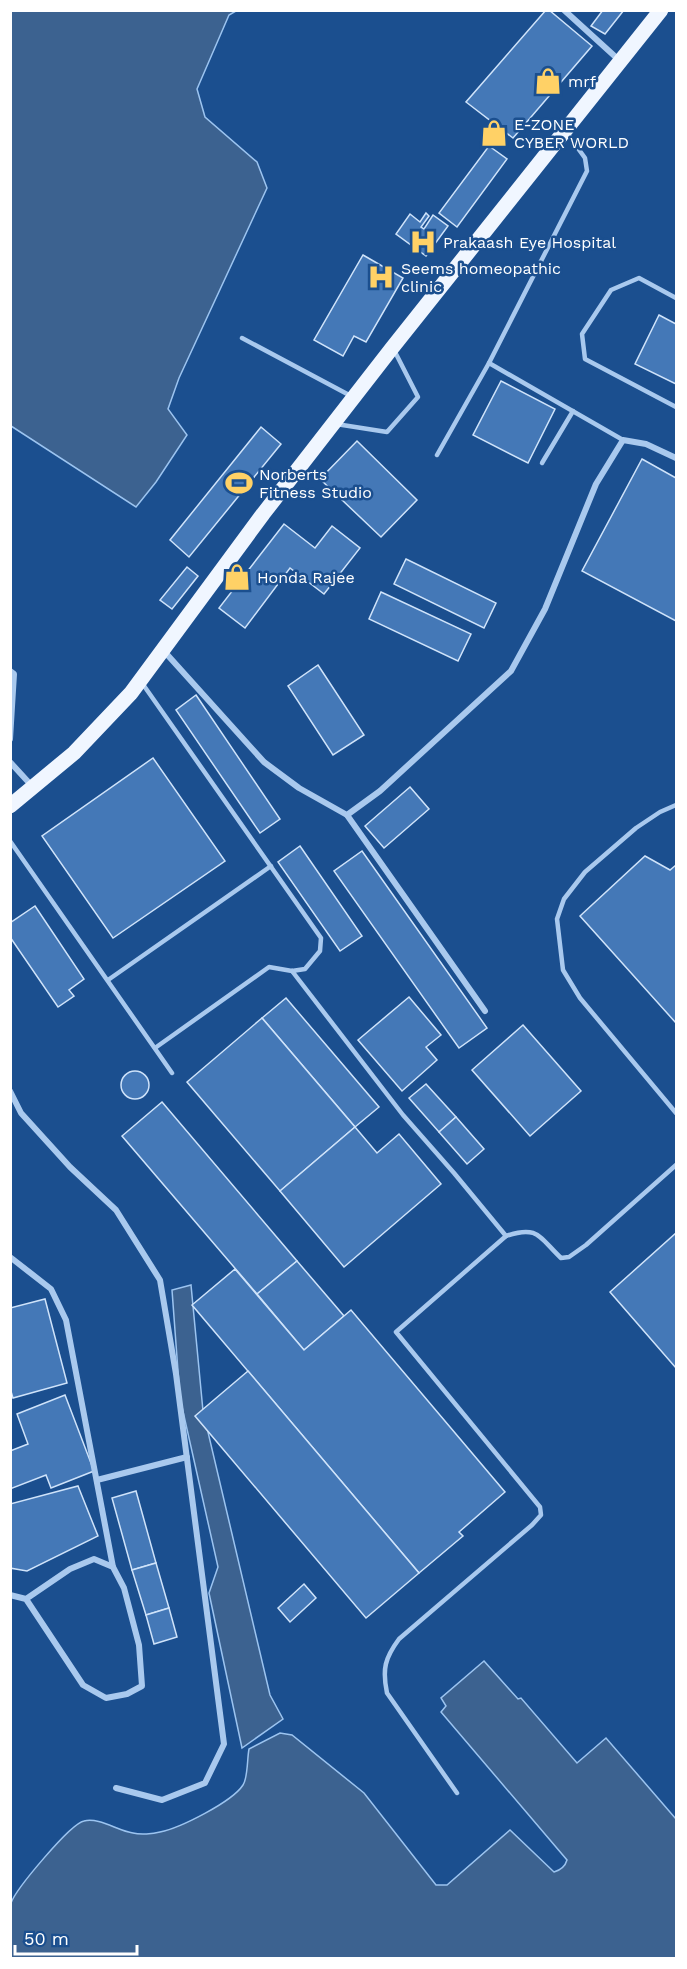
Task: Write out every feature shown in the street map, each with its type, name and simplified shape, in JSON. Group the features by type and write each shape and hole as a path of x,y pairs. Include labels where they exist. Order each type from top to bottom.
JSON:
{"main road":[{"path":"10,806 74,753 131,693 263,514 392,348 662,10"}],"street":[{"path":"564,10 621,62"},
{"path":"347,815 380,791 511,671 545,609 596,484 623,440 646,444 676,458"},
{"path":"163,650 264,762 299,788 347,815 485,1011"},
{"path":"10,671 14,674 10,739"},
{"path":"10,762 33,787"},
{"path":"10,1091 21,1113 70,1167 116,1210 160,1280 176,1374 224,1744 206,1783 162,1800 116,1788"},
{"path":"10,1257 51,1289 66,1320 113,1567 124,1588 139,1645 142,1686 127,1694 106,1698 83,1685 26,1599 10,1595"},
{"path":"97,1480 187,1457"},
{"path":"26,1599 70,1569 94,1559 113,1567"}],"lane":[{"path":"437,455 489,363 587,171 585,158 565,131"},
{"path":"676,298 639,278 611,290 582,334 585,359 676,407"},
{"path":"242,338 354,398"},
{"path":"333,424 387,432 418,397 392,348"},
{"path":"489,363 623,440"},
{"path":"542,463 573,411"},
{"path":"140,680 321,938 320,951 305,969 292,971 269,967 154,1048"},
{"path":"676,805 660,812 636,828 585,872 564,899 557,919 563,970 587,1006 676,1113"},
{"path":"10,841 172,1073"},
{"path":"108,980 271,867"},
{"path":"292,971 403,1115 506,1236"},
{"path":"457,1793 387,1693 384,1677 387,1655 399,1638 532,1525 541,1515 540,1507 396,1332 506,1236 523,1230 534,1232 561,1258 569,1257 586,1245 676,1165"}],"water":[{"path":"10,11 236,11 229,15 197,89 205,117 257,162 267,188 179,378 168,409 187,435 156,482 136,507 11,426"},
{"path":"191,1285 203,1411 270,1695 283,1719 242,1748 209,1593 218,1567 180,1398 172,1290"},
{"path":"484,1661 518,1699 521,1698 577,1763 606,1738 676,1819 676,1958 11,1958 9,1921 11,1903 44,1858 67,1833 84,1821 90,1820 127,1832 146,1834 169,1830 192,1820 237,1792 246,1778 249,1749 280,1733 292,1735 364,1793 436,1885 447,1885 510,1830 554,1872 561,1869 567,1860 441,1712 446,1706 441,1698"}],"building":[{"path":"546,10 549,10 592,46 513,138 466,102"},
{"path":"603,10 624,10 605,34 591,26"},
{"path":"489,146 507,159 457,227 439,213"},
{"path":"426,213 429,216 421,227 424,229 433,215 448,226 426,256 396,234 410,214 420,222"},
{"path":"363,255 403,278 366,342 354,336 343,356 314,340"},
{"path":"659,315 676,324 676,384 635,364"},
{"path":"501,381 555,409 528,463 473,435"},
{"path":"261,427 281,444 189,557 170,540"},
{"path":"357,441 417,500 381,537 320,479"},
{"path":"642,459 676,478 676,621 582,571"},
{"path":"284,524 315,548 332,526 360,548 324,594 290,568 245,628 219,608"},
{"path":"406,559 496,603 484,628 394,584"},
{"path":"187,567 198,576 172,609 160,600"},
{"path":"381,592 471,634 458,661 369,619"},
{"path":"318,665 364,735 333,755 288,686"},
{"path":"196,695 280,819 260,833 176,710"},
{"path":"153,758 225,861 113,938 42,836"},
{"path":"410,787 429,809 384,848 365,826"},
{"path":"300,846 362,936 340,951 278,862"},
{"path":"362,851 487,1028 459,1048 334,871"},
{"path":"645,856 670,870 676,865 676,1023 580,916"},
{"path":"35,906 84,979 69,990 74,996 58,1007 10,937 10,923"},
{"path":"409,997 441,1035 426,1047 437,1060 402,1091 358,1040"},
{"path":"286,998 379,1107 355,1127 262,1018"},
{"path":"262,1018 355,1127 280,1191 187,1082"},
{"path":"523,1025 581,1091 530,1136 472,1070"},
{"path":"135,1071 145,1075 149,1085 145,1095 135,1099 125,1095 121,1085 125,1075"},
{"path":"426,1084 456,1117 439,1132 409,1098"},
{"path":"162,1102 297,1261 257,1294 122,1136"},
{"path":"456,1117 484,1149 467,1164 439,1132"},
{"path":"355,1127 377,1153 399,1134 441,1184 344,1267 280,1191"},
{"path":"676,1233 676,1368 610,1292"},
{"path":"297,1261 344,1316 304,1350 257,1294"},
{"path":"235,1269 304,1350 351,1310 505,1492 459,1532 463,1536 419,1573 192,1305"},
{"path":"45,1299 67,1383 13,1398 10,1388 10,1308"},
{"path":"248,1371 419,1573 366,1618 195,1416"},
{"path":"65,1395 94,1471 51,1488 46,1475 10,1489 10,1451 28,1444 17,1414"},
{"path":"78,1486 98,1536 27,1571 10,1568 10,1504"},
{"path":"136,1491 156,1563 132,1570 112,1498"},
{"path":"156,1563 169,1608 146,1615 132,1570"},
{"path":"304,1584 316,1598 290,1622 278,1608"},
{"path":"169,1608 177,1637 154,1644 146,1615"}],"place":[{"name":"mrf","path":"548,81"},
{"name":"E-ZONE CYBER WORLD","path":"494,133"},
{"name":"Prakaash Eye Hospital","path":"423,242"},
{"name":"Seems homeopathic clinic","path":"381,277"},
{"name":"Norberts Fitness Studio","path":"239,483"},
{"name":"Honda Rajee","path":"237,577"}]}
